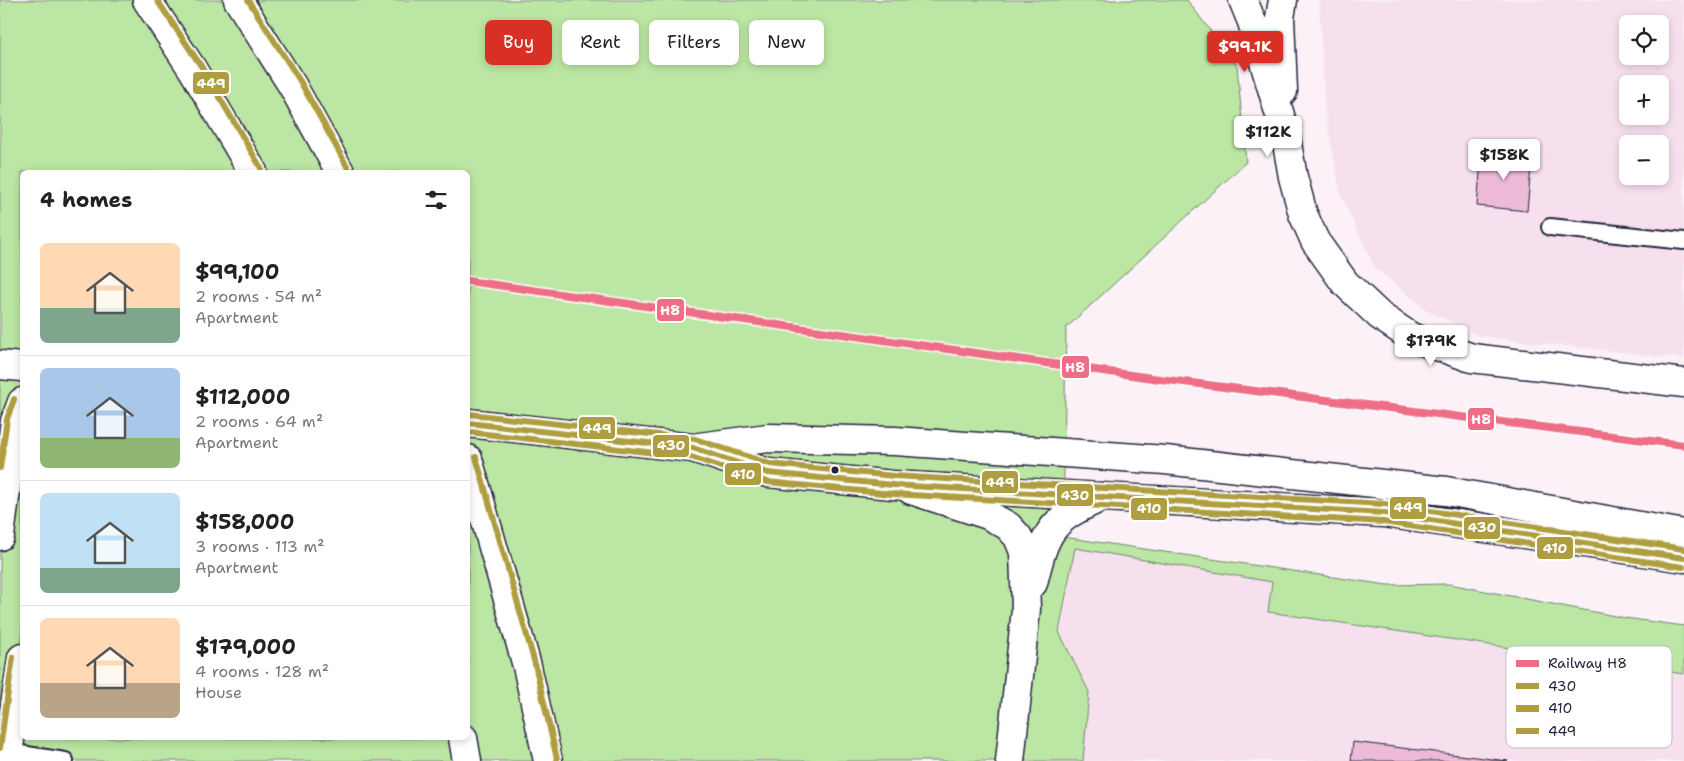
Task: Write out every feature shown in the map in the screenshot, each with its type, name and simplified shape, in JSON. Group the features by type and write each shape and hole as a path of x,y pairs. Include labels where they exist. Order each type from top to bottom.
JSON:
{"main road":[{"path":"147,0 193,70 252,170"},
{"path":"238,0 292,85 339,170"},
{"path":"1243,0 1252,22 1285,132 1293,177 1304,214 1315,241 1345,284 1380,316 1411,337 1472,358 1684,384"},
{"path":"1283,0 1280,18 1285,132"},
{"path":"0,365 20,367"},
{"path":"0,536 2,506 15,421 20,407"},
{"path":"470,423 693,448 768,473 893,485 1384,513 1684,558"},
{"path":"693,448 768,438 895,441 1165,460 1446,490 1684,534"},
{"path":"470,466 527,666 548,761"},
{"path":"893,485 988,515 1008,526 1018,537 1024,552 1026,609 1010,761"},
{"path":"1026,609 1046,537 1059,521 1075,509 1102,497"},
{"path":"1561,511 1684,520"},
{"path":"8,756 20,672"},
{"path":"463,740 467,761"}],"lane":[{"path":"1550,228 1684,240"},
{"path":"8,756 65,761"}],"shaded area":[{"path":"1319,0 1684,0 1684,359 1479,336 1425,309 1375,268 1341,196 1325,113"},
{"path":"1074,548 1272,582 1268,613 1506,648 1506,748 1672,748 1672,672 1684,674 1684,761 1083,761 1089,692 1059,632 1068,595"}],"green space":[{"path":"0,0 1187,0 1237,66 1246,162 1066,328 1063,537 1387,585 1449,584 1625,618 1684,626 1684,674 1672,672 1672,646 1506,647 1268,612 1272,582 1075,548 1059,632 1089,692 1083,761 0,761"}],"building":[{"path":"1482,151 1532,156 1527,211 1477,206"},
{"path":"1353,742 1508,761 1351,761"}],"rail line":[{"name":"H8","path":"470,281 1152,378 1684,445"}],"transit line":[{"name":"449","path":"157,0 201,66 261,168"},
{"name":"449","path":"248,0 300,81 348,168"},
{"name":"449","path":"0,468 7,419 14,399"},
{"name":"449","path":"470,414 695,439 770,464 894,476 1384,504 1684,549"},
{"name":"430","path":"470,423 693,448 768,473 893,485 1384,513 1684,558"},
{"name":"410","path":"470,432 691,457 767,482 893,494 1383,522 1683,567"},
{"name":"449","path":"476,457 535,664 557,759"},
{"name":"449","path":"0,748 13,657"}]}
